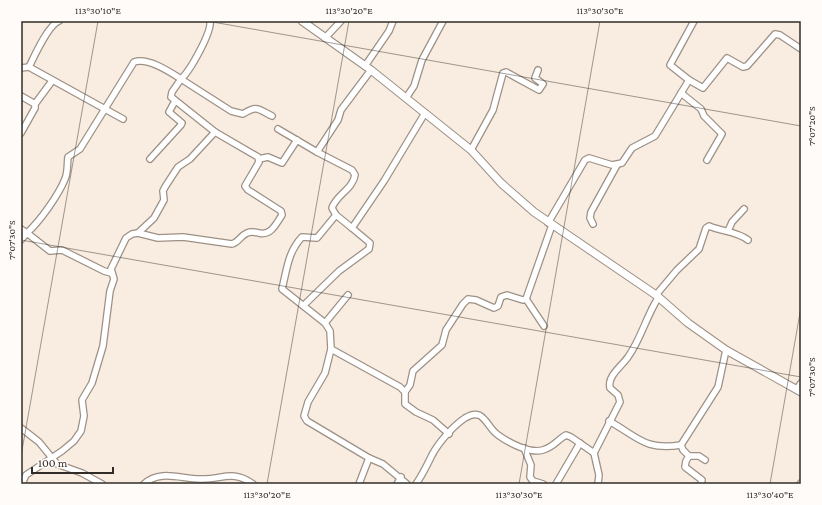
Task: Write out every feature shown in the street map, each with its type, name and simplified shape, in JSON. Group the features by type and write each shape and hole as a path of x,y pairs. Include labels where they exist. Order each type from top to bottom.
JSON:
{"street":[{"path":"29,67 44,38 54,24 59,21"},
{"path":"210,21 210,27 205,40 186,73 171,94 175,101 216,132 255,154 259,160"},
{"path":"302,21 368,68 471,150 501,183 550,224 657,297 726,350 800,388"},
{"path":"325,38 341,21"},
{"path":"318,152 338,120 341,110 368,68 393,21"},
{"path":"406,98 414,86 422,60 443,21"},
{"path":"694,21 670,65 689,80 703,88 727,58 743,67 747,66 775,34 780,35 801,49"},
{"path":"21,240 34,227 60,188 66,174 68,157 80,149 103,108 134,62 139,60 151,63 181,79 230,111 243,114 250,109 257,108 272,116"},
{"path":"21,68 29,67 52,81 123,118"},
{"path":"471,150 492,110 503,73 506,72 539,90 543,84 535,78 538,70"},
{"path":"593,224 590,218 590,212 617,165 622,163 632,148 655,136 667,113 689,80"},
{"path":"21,133 35,108 35,104 52,81"},
{"path":"681,92 701,109 704,116 722,134 707,160"},
{"path":"21,96 35,104"},
{"path":"150,159 182,125 180,121 169,112 175,101"},
{"path":"352,228 384,181 424,113"},
{"path":"278,129 352,170 355,175 346,191 332,208 336,215 370,243 369,249 339,271 304,305"},
{"path":"138,233 154,218 161,207 164,200 164,191 178,167 190,159 216,132"},
{"path":"22,484 26,475 68,446 81,431 84,416 82,400 92,383 103,346 110,291 114,279 111,273 112,266 126,238 132,234 138,233 158,238 183,237 232,244 238,243 247,233 268,233 274,228 282,213 245,186 259,160 268,157 282,163 297,140"},
{"path":"526,299 550,224 585,160 589,158 617,165"},
{"path":"728,231 732,222 744,209"},
{"path":"336,215 317,238 302,237 290,254 282,289 326,323 330,331 331,349 325,373 308,402 304,416 307,422 368,458 384,464 401,477 407,484"},
{"path":"598,484 599,475 594,453 620,402 620,398 610,388 611,379 631,353 657,297 677,270 699,249 706,228 710,226 721,231 728,231 742,235 748,240"},
{"path":"21,229 50,250 62,250 111,273"},
{"path":"449,434 433,420 416,412 405,404 405,392 410,385 413,372 442,345 446,330 468,299 476,300 494,308 498,306 501,297 507,294 523,300 526,299"},
{"path":"326,323 348,295"},
{"path":"526,299 544,326"},
{"path":"331,349 391,380 405,392"},
{"path":"705,460 699,456 689,456 683,450 682,445 718,387 726,350"},
{"path":"416,484 425,472 434,451 465,418 471,415 479,415 484,418 497,435 524,448 536,451 543,450 553,446 566,435 594,453"},
{"path":"609,422 641,442 662,447 682,445"},
{"path":"21,428 39,442 50,458 57,464 82,473 102,484"},
{"path":"556,484 580,443"},
{"path":"524,448 531,465 530,478 533,481 543,484"},
{"path":"689,456 685,467 702,480 701,484"},
{"path":"359,484 368,458"},
{"path":"144,484 151,478 160,476 185,476 199,479 233,475 246,479 253,484"},
{"path":"397,484 401,477"}]}
